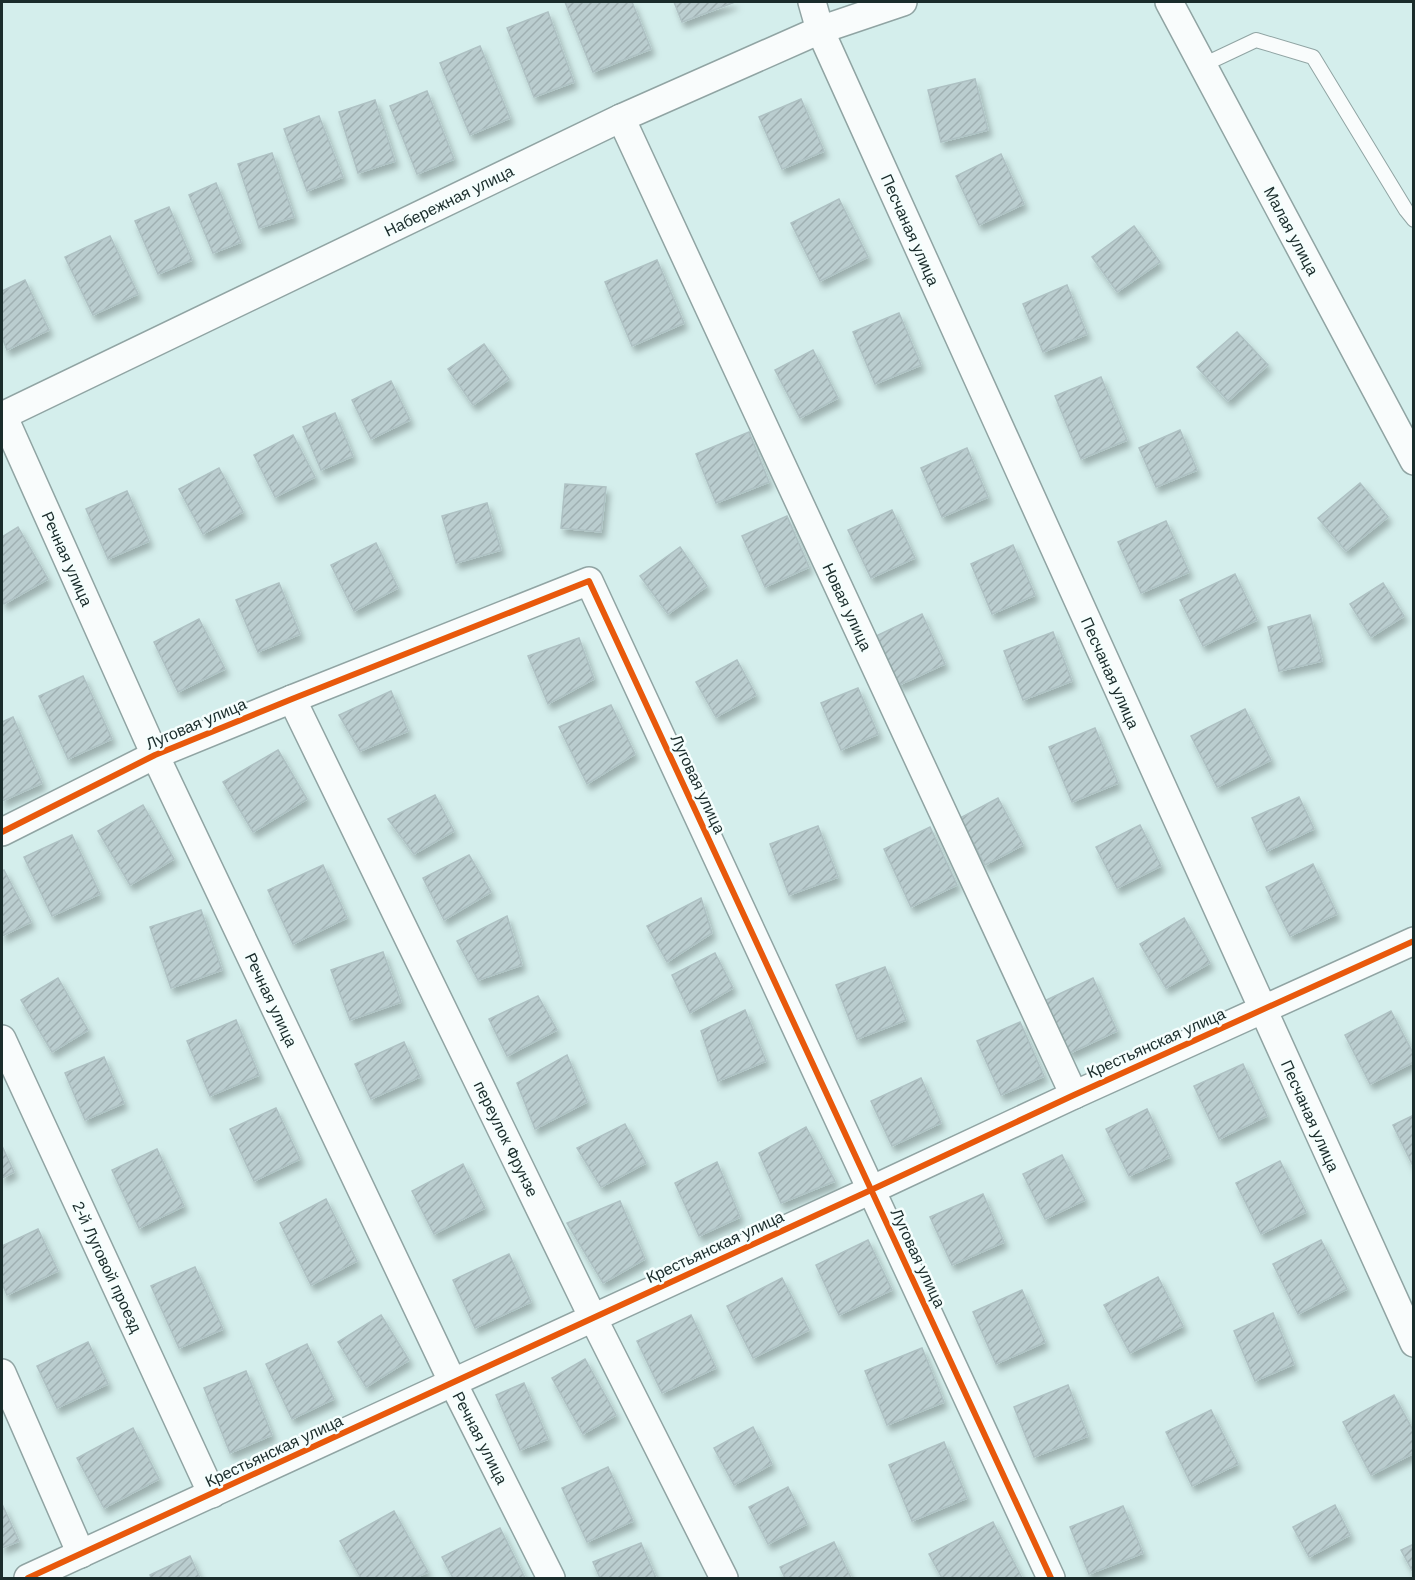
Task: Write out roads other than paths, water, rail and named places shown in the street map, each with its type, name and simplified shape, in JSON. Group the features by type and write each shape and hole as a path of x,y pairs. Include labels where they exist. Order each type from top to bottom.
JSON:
{"street":[{"name":"Песчаная улица","path":"812,2 820,30 1413,1343"},
{"name":"Набережная улица","path":"2,416 621,118 820,30 903,2"},
{"name":"Малая улица","path":"1169,2 1413,461"},
{"name":"Новая улица","path":"621,118 1074,1095"},
{"name":"Речная улица","path":"2,416 155,755 453,1383 551,1578"},
{"name":"Луговая улица","path":"2,832 155,755 589,581 1051,1578"},
{"name":"переулок Фрунзе","path":"292,699 593,1318 724,1578"},
{"name":"Крестьянская улица","path":"28,1578 1413,940"},
{"name":"2-й Луговой проезд","path":"2,1039 212,1494"},
{"path":"2,1373 81,1554"}],"lane":[{"path":"1203,65 1256,40 1313,57 1413,220"}]}
